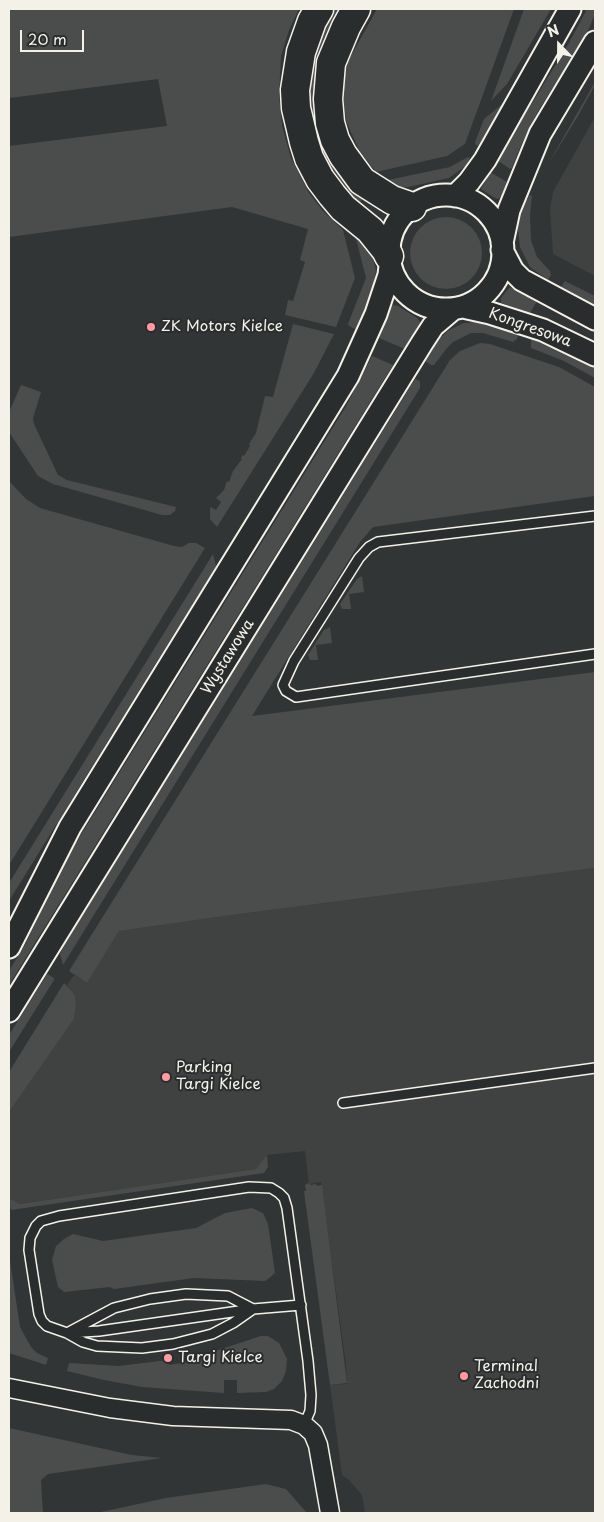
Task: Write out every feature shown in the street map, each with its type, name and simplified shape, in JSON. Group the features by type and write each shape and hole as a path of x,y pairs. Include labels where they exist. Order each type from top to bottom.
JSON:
{"main road":[{"path":"319,9 312,21 302,52 295,90 296,108 304,142 309,158 320,179 343,208 370,230 386,250 390,261"},
{"path":"355,10 336,47 331,62 328,98 330,123 335,140 343,155 362,181 392,200 412,207"}],"street":[{"path":"455,196 469,182 484,160 570,9"},
{"path":"390,261 401,287 419,303 441,309 458,308 479,298 492,285 502,262 502,246 509,210 536,142 595,42"},
{"path":"9,946 70,827 348,376 376,314 389,275 391,239 397,223 412,207 437,196 455,196 474,203 495,224 513,271 522,280 595,319"},
{"name":"Kongresowa","path":"458,308 490,313 544,330 595,355"},
{"name":"Wystawowa","path":"9,1011 422,343 433,326 458,308"},
{"path":"9,1378 47,1394"},
{"path":"9,1388 110,1408 174,1416 291,1420 304,1425 313,1433 318,1445 330,1513"}],"lane":[{"path":"595,516 378,542 368,547 359,558 294,661 283,685 286,691 296,697 595,654"},
{"path":"342,1103 595,1068"},
{"path":"254,1309 234,1323 212,1334 196,1339 142,1348 97,1346 83,1342 67,1333 47,1326 39,1314 29,1250 32,1232 41,1222 59,1216 250,1187 271,1188 279,1193 284,1198 287,1208 312,1396 310,1411 304,1425"},
{"path":"67,1333 114,1308 186,1294 228,1296 254,1309"},
{"path":"67,1333 99,1331 254,1309 301,1305"}],"shaded area":[{"path":"9,9 299,9 289,30 281,56 279,95 282,126 291,158 309,193 322,210 343,230 355,278 336,327 285,315 288,300 293,301 305,262 300,260 308,229 232,207 9,237 9,146 167,126 158,79 9,98"},
{"path":"332,9 342,9 324,47 363,198 358,205 333,177 319,149 307,99 313,50"},
{"path":"377,9 514,9 465,144 447,156 376,172 359,150 346,121 342,85 347,63"},
{"path":"524,9 551,9 507,84 491,101"},
{"path":"587,9 595,9 595,14 587,33 537,113 510,169 497,160 569,43"},
{"path":"595,82 578,116 547,166"},
{"path":"506,101 478,146 475,144 484,119"},
{"path":"595,117 595,276 553,254 550,209 553,192"},
{"path":"468,157 470,158 467,165 449,178 408,187 386,183 388,180 450,167"},
{"path":"490,172 507,182 502,196 498,199 481,189"},
{"path":"529,195 532,196 530,215 531,240 537,257 550,271 551,275 548,280 530,267 520,247 519,217 525,200 528,199"},
{"path":"453,217 472,227 480,239 482,253 480,267 472,279 460,287 439,289 420,279 412,267 410,246 420,227 432,219"},
{"path":"355,235 371,250 376,271 373,288 357,330 348,324 366,278"},
{"path":"565,281 595,296 595,306 561,287"},
{"path":"510,287 537,301 530,313 501,303 501,298"},
{"path":"393,305 398,306 420,322 405,349 379,338 390,308"},
{"path":"475,322 518,334 517,339 513,342 483,333 471,333 453,342 434,365 425,361 439,339 449,330 464,323"},
{"path":"293,324 334,334 314,373 217,527 210,519 210,509 211,507 216,510 221,502 216,498 224,490 227,481 229,482 233,471 242,459 242,455 244,456 250,446 249,444 256,433 265,396 273,397"},
{"path":"531,339 565,350 595,366 595,378 564,361 531,348"},
{"path":"480,343 490,344 559,367 595,387 595,496 373,527 360,542 252,716 595,672 595,868 119,931 87,983 69,971 450,360 460,351"},
{"path":"372,356 393,365 9,985 9,971 26,943 62,867 345,408"},
{"path":"415,379 420,381 420,388 63,965 60,954 64,945"},
{"path":"21,385 41,392 33,418 34,424 58,475 67,480 176,507 175,511 170,515 162,515 53,484 38,476 9,432 9,412"},
{"path":"9,481 26,499 40,508 174,546 182,547 189,543 196,543 205,548 9,865"},
{"path":"213,554 216,566 210,579 9,901 9,883"},
{"path":"362,576 364,592 349,594 351,609 342,609 340,604 357,579"},
{"path":"330,627 332,643 316,645 318,660 310,660 308,655 324,630"},
{"path":"595,868 595,1513 365,1513 362,1495 342,1475 330,1385 347,1384 346,1365 321,1182 309,1184 305,1151 268,1155 256,1169 20,1204 9,1200 9,1112 74,1019 75,998 67,985 74,975 87,983 119,931"},
{"path":"47,974 54,978 54,980 9,1052 9,1035"},
{"path":"64,983 75,996 74,1019 9,1112 9,1072"},
{"path":"267,1155 268,1167 264,1173 11,1210 9,1200 20,1204 256,1169"},
{"path":"308,1183 311,1185 316,1184 317,1186 322,1185 347,1383 330,1385 304,1191 306,1191 305,1185"},
{"path":"252,1208 263,1213 268,1224 275,1273 265,1281 194,1278 114,1289 110,1287 64,1292 58,1287 52,1260 56,1246 73,1234 103,1241 196,1228 225,1213"},
{"path":"9,1254 20,1327 31,1347 37,1353 48,1358 46,1365 9,1353"},
{"path":"261,1336 268,1336 279,1343 287,1359 286,1371 282,1381 274,1389 266,1392 237,1393 237,1380 224,1380 224,1393 142,1387 67,1371 69,1363 119,1366 168,1360 169,1365 188,1362 188,1358"},
{"path":"9,1428 132,1455 162,1458 48,1474 41,1480 43,1513 9,1513"},
{"path":"266,1484 286,1489 307,1513 96,1513 166,1498"}],"place":[{"name":"ZK Motors Kielce","path":"151,327"},
{"name":"Parking Targi Kielce","path":"166,1077"},
{"name":"Targi Kielce","path":"168,1358"},
{"name":"Terminal Zachodni","path":"464,1376"}]}
